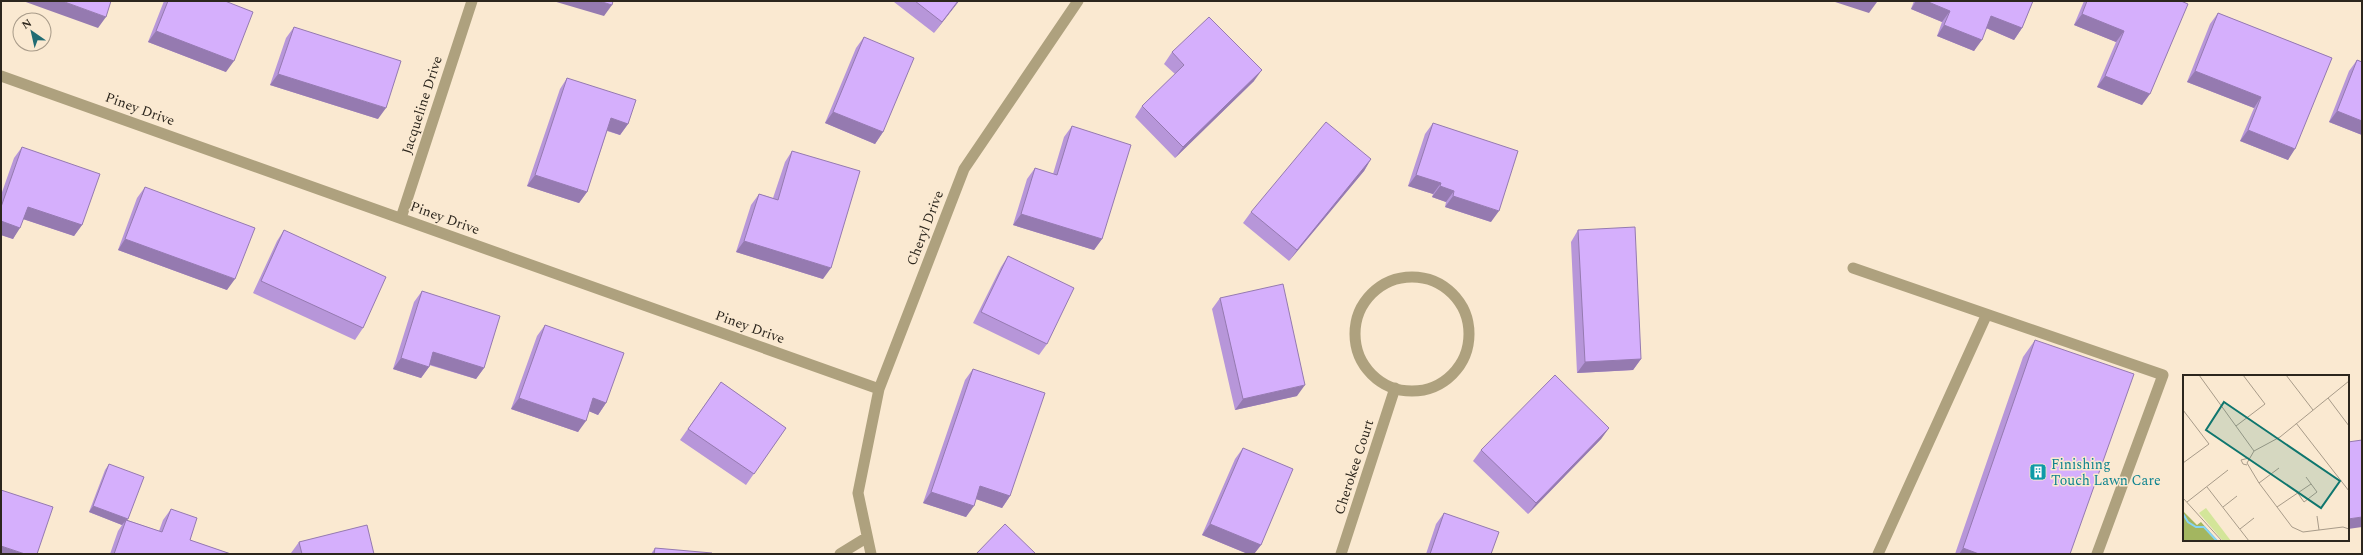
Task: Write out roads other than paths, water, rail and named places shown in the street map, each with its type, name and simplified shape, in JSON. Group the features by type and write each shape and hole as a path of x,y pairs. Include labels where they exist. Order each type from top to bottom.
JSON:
{"street":[{"name":"Jacqueline Drive","path":"400,218 472,1"},
{"name":"Cheryl Drive","path":"866,538 858,493 879,389 964,169 1078,1"},
{"name":"Piney Drive","path":"1,76 879,389"},
{"path":"1854,268 1986,316 2163,375 2097,554"},
{"path":"1418,276 1439,282 1455,295 1466,313 1470,334 1466,355 1454,373 1437,385 1416,391 1395,388 1377,379 1362,363 1355,343 1356,322 1358,315 1364,302 1378,287 1398,278 1418,276"},
{"path":"1878,554 1986,316"},
{"name":"Cherokee Court","path":"1341,554 1395,388"},
{"path":"840,554 866,538 871,554"}],"place":[{"name":"Finishing Touch Lawn Care","path":"2038,472"}]}
